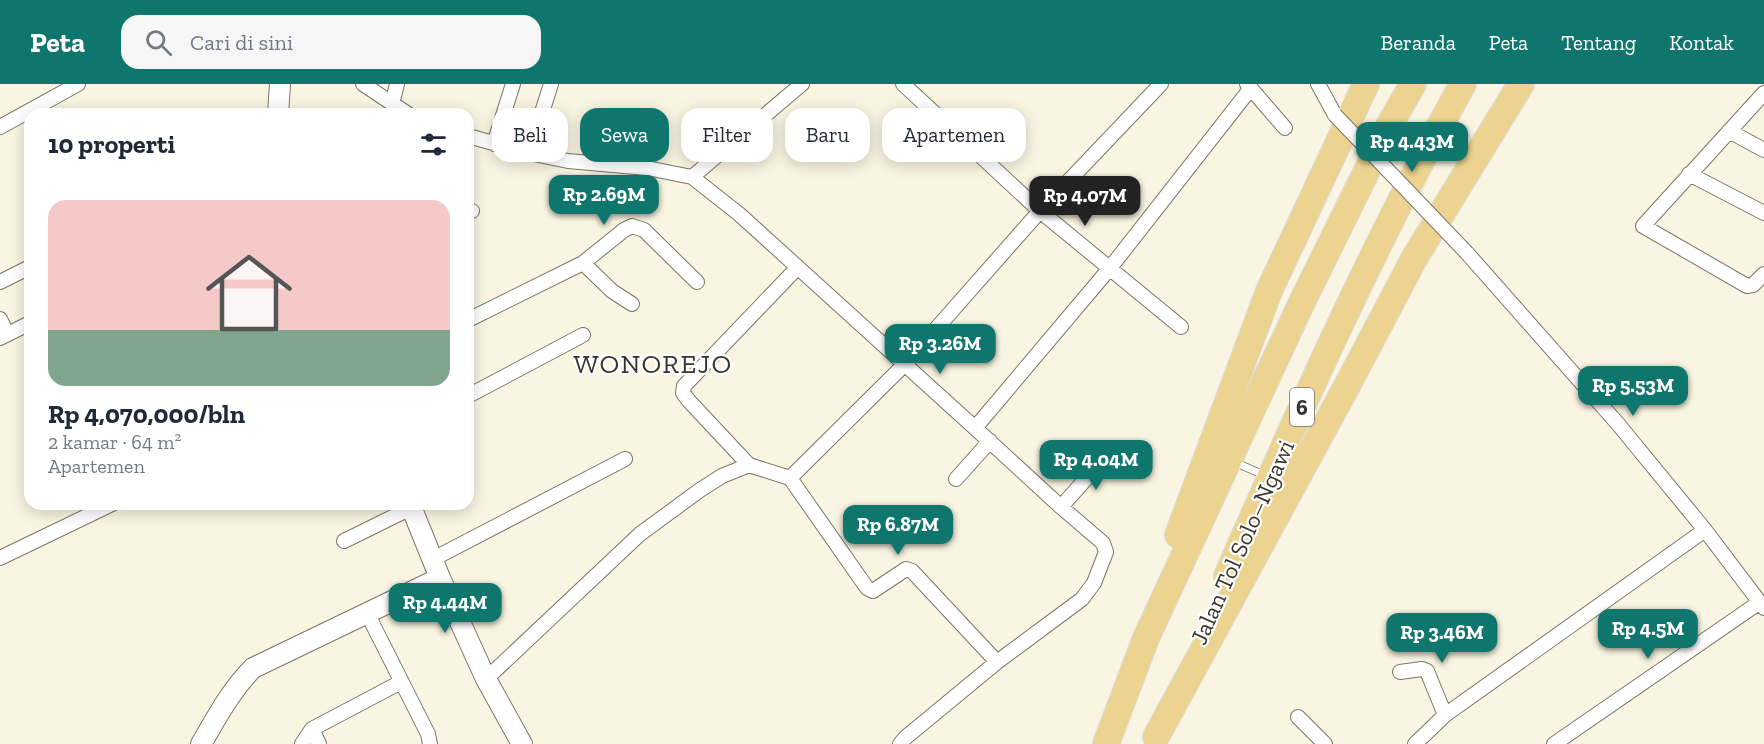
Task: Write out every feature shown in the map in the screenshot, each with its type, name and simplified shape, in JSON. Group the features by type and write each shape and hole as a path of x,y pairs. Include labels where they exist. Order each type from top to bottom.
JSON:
{"highway":[{"path":"1146,638 1166,567 1269,291 1366,84"},
{"name":"Jalan Tol Solo–Ngawi","path":"1106,744 1146,638 1307,292 1390,124 1413,84"},
{"name":"Jalan Tol Solo–Ngawi","path":"1154,740 1347,310 1428,147 1463,84"},
{"path":"1154,740 1415,257 1521,84"}],"street":[{"path":"278,108 280,84"},
{"path":"363,84 398,108"},
{"path":"392,104 398,84"},
{"path":"505,108 513,84"},
{"path":"543,108 551,84"},
{"path":"692,177 802,84"},
{"path":"903,84 1040,211 1182,327"},
{"path":"790,478 905,364 1040,211 1161,84"},
{"path":"1318,84 1335,115 1467,253 1618,424 1705,530 1762,605 1556,744"},
{"path":"32,108 71,85"},
{"path":"975,428 1110,268 1249,86 1285,129"},
{"path":"1764,93 1644,223 1643,228 1747,286 1753,285 1764,274"},
{"path":"0,127 24,113"},
{"path":"1730,131 1764,150"},
{"path":"474,137 492,143"},
{"path":"568,161 647,168 692,177 739,214 1103,543 1106,552 1094,583 1082,599 997,662 900,744"},
{"path":"1689,174 1764,213"},
{"path":"474,317 584,263 632,226 644,230 697,282"},
{"path":"584,263 612,291 632,304"},
{"path":"798,267 684,386 682,393 749,465 790,478 867,588 873,591 906,569 912,571 997,662"},
{"path":"0,282 24,270"},
{"path":"0,319 4,336 24,326"},
{"path":"474,393 583,334"},
{"path":"956,479 990,441"},
{"path":"1061,507 1108,454"},
{"path":"201,744 230,695 253,668 367,613 436,568 625,459"},
{"path":"486,680 639,534 722,476 749,465"},
{"path":"0,558 100,510"},
{"path":"344,541 403,510"},
{"path":"413,510 486,680 522,744"},
{"path":"1415,744 1444,715 1705,530"},
{"path":"367,613 428,735 430,744"},
{"path":"1400,672 1422,669 1427,671 1444,715"},
{"path":"302,744 312,729 401,682"},
{"path":"1298,717 1325,744"},
{"path":"312,729 319,744"}],"lane":[{"path":"1230,460 1270,478"}],"district":[{"name":"WONOREJO","path":"653,364"}]}
